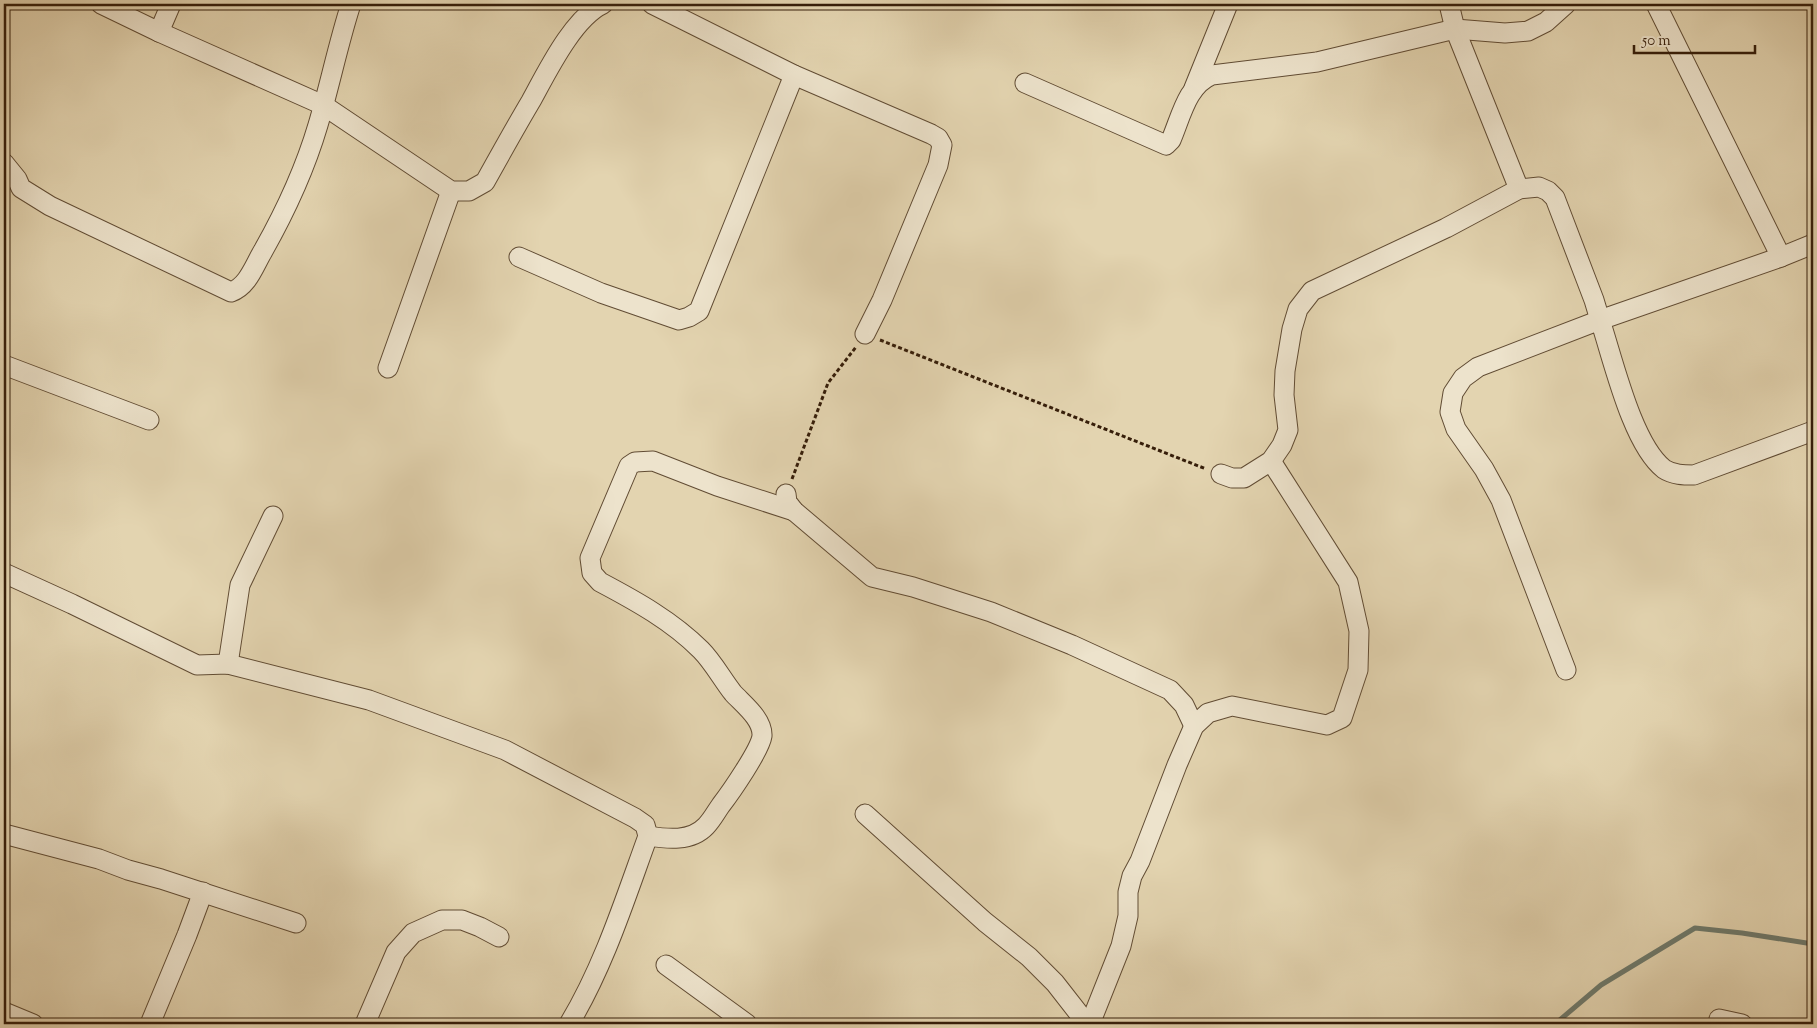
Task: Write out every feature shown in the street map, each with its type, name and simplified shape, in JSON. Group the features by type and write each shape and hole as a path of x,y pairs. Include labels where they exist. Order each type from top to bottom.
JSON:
{"street":[{"path":"101,4 323,105 451,191 469,191 486,182 552,64 575,28 596,7 603,4"},
{"path":"159,32 171,4"},
{"path":"4,162 17,179 21,188 50,206 231,292 238,289 246,281 290,196 309,151 351,4"},
{"path":"652,4 794,75 938,138 942,146 938,165 882,300 865,334"},
{"path":"1025,84 1166,145 1171,140 1194,88 1228,4"},
{"path":"1449,4 1456,29 1519,189"},
{"path":"1194,88 1203,79 1212,75 1317,62 1456,29 1505,33 1528,31 1546,22 1566,4"},
{"path":"1656,4 1780,257"},
{"path":"519,257 601,293 679,320 699,311 794,75"},
{"path":"1221,474 1232,478 1244,478 1271,461 1282,446 1288,430 1284,395 1285,372 1292,329 1298,309 1312,291 1446,228 1519,189 1539,188 1548,191 1555,198 1594,300 1640,438 1665,470 1679,475 1694,475 1813,432"},
{"path":"388,368 451,191"},
{"path":"1566,670 1501,500 1484,469 1456,429 1450,412 1453,393 1462,378 1478,367 1600,320 1813,244"},
{"path":"4,365 148,420"},
{"path":"648,836 665,839 690,837 706,826 753,755 762,734 755,716 734,694 702,651 662,618 600,582 592,573 590,558 619,492 628,466 635,462 652,461 717,486 794,511"},
{"path":"865,814 985,922 1029,957 1055,982 1089,1024 1121,946 1128,916 1128,892 1132,876 1140,861 1194,726 1208,713 1232,706 1327,725 1342,718 1358,670 1359,631 1348,582 1271,461"},
{"path":"786,494 787,502 794,511 872,577 913,587 991,612 1072,645 1170,690 1184,704 1194,726"},
{"path":"228,664 240,585 273,516"},
{"path":"4,573 197,665 228,664 369,700 505,750 645,824 648,836 600,966 569,1024"},
{"path":"4,834 99,859 128,870 203,892 296,923"},
{"path":"150,1024 188,935 203,892"},
{"path":"365,1024 396,952 413,933 442,920 462,920 500,938"},
{"path":"666,965 747,1024"},
{"path":"4,1012 34,1024"},
{"path":"1718,1016 1742,1024"}],"path":[{"path":"786,494 828,383 865,334 1221,474"}],"waterway":[{"path":"1555,1024 1601,985 1695,928 1813,944"}]}
